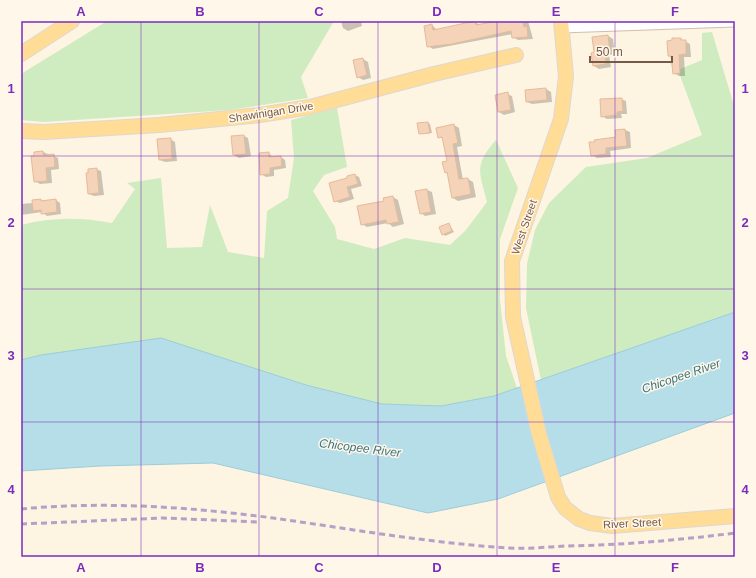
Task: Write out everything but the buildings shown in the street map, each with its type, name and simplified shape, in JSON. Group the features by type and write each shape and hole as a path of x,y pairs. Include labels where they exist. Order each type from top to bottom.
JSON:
{"main road":[{"path":"21,54 72,21"},
{"name":"West Street","path":"539,434 513,317 512,261 561,119 566,76 561,24"},
{"name":"Shawinigan Drive","path":"21,131 44,132 159,125 260,115 310,107 516,54"},
{"name":"River Street","path":"539,434 561,503 569,512 579,519 597,525 612,526 735,516"}],"street":[{"path":"561,24 734,21"}],"green space":[{"path":"107,21 334,21 301,77 308,98 229,110 44,122 21,120 21,74"},
{"path":"712,32 735,109 735,312 541,380 526,308 527,264 535,230 549,203 586,167 647,158 702,135 678,70 702,60 702,33"},
{"path":"337,108 347,167 324,175 313,191 335,227 337,239 374,249 405,238 450,245 466,230 487,202 482,183 480,169 481,162 496,140 518,188 500,239 500,300 506,356 517,388 494,396 441,406 382,404 306,385 41,355 21,360 21,225 55,219 77,219 112,223 135,189 127,183 161,178 167,248 202,247 210,205 228,252 264,258 267,211 288,198 294,158 291,120"}],"water":[{"name":"Chicopee River","path":"735,312 735,413 498,499 428,513 213,463 100,466 21,471 21,360 41,355 161,338 306,385 382,404 441,406 494,396"}],"railway":[{"path":"21,509 84,505 179,508 273,518 449,543 516,548 630,543 735,533"},
{"path":"21,524 163,518 259,522"}]}
